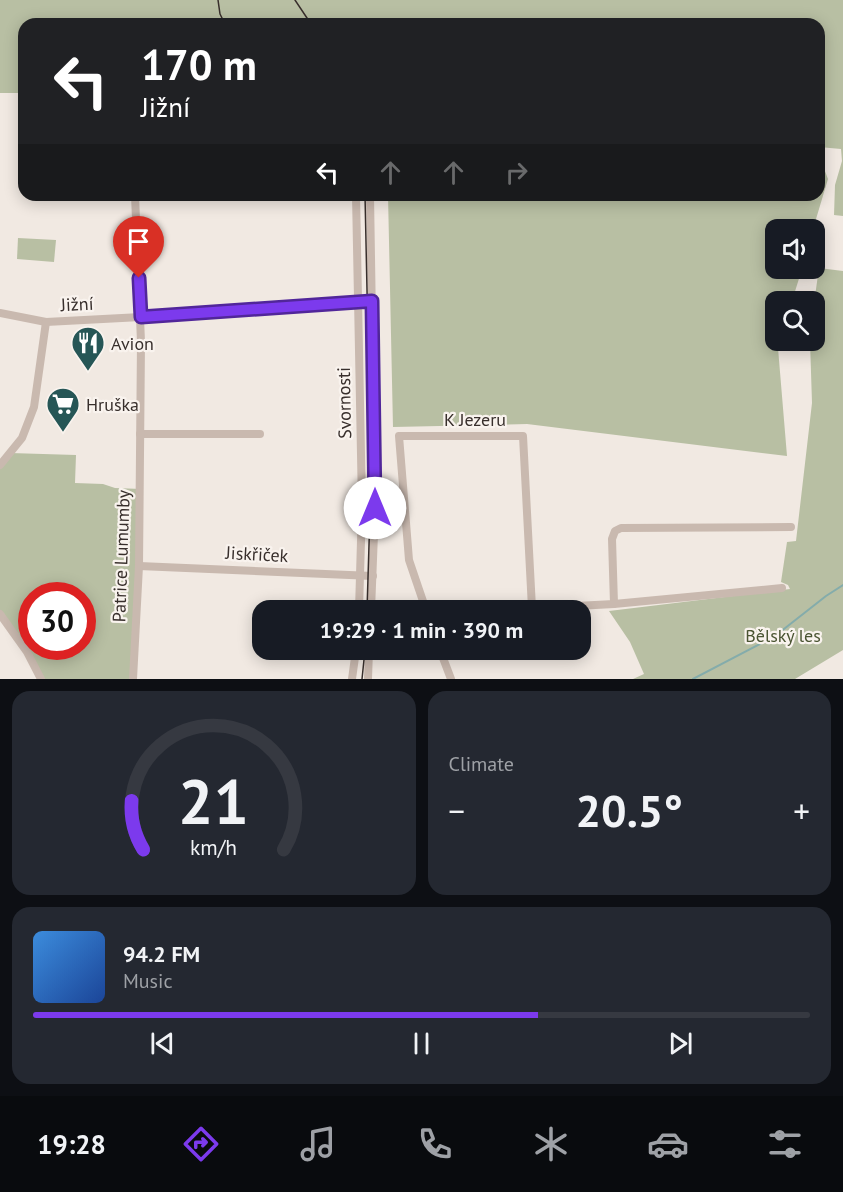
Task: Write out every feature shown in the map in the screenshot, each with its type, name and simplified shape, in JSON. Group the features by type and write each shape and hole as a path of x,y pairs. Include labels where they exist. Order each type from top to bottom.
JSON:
{"street":[{"name":"Patrice Lumumby","path":"133,679 139,566 141,434 141,317 135,201"},
{"name":"Svornosti","path":"356,201 362,509 359,600"},
{"name":"Svornosti","path":"370,201 375,508 372,600"},
{"name":"Jižní","path":"0,313 46,322 372,301"},
{"path":"0,465 22,438 34,407 46,322"},
{"path":"141,434 260,434"},
{"name":"K Jezeru","path":"404,507 399,435 523,436 532,600"},
{"path":"362,509 404,507 409,560 423,600"},
{"path":"614,604 612,539 615,531 621,528 791,527"},
{"name":"Jiskřiček","path":"139,566 373,576"},
{"path":"591,605 782,588"},
{"path":"0,614 27,652 41,679"},
{"path":"352,679 355,660"},
{"path":"369,660 369,679"},
{"path":"444,660 451,679"}],"green space":[{"path":"0,0 843,0 843,216 834,215 835,185 842,161 841,149 825,148 825,18 18,18 18,93 0,93"},
{"path":"825,171 828,179 825,189"},
{"path":"388,201 821,201 816,219 765,219 765,279 799,279 795,291 765,291 765,351 778,351 787,456 527,424 393,427"},
{"path":"18,238 56,240 54,262 17,259"},
{"name":"Bělský les","path":"825,269 843,271 843,650 795,679 633,679 644,674 630,642 609,611 790,589 788,585 781,582 787,542 796,541 812,403 810,351 825,351 825,291 816,291 817,279 825,279"},
{"path":"10,453 76,455 75,483 141,489 133,679 41,679 29,660 96,660 96,582 18,582 18,643 0,614 0,465"}],"waterway":[{"path":"693,679 775,636 843,585"}],"tram line":[{"path":"218,0 222,18"},
{"path":"295,0 307,18"},
{"path":"365,201 371,480 367,600"},
{"path":"362,679 364,660"}],"place":[{"name":"Avion","path":"88,372"},
{"name":"Hruška","path":"63,433"}],"route":[{"path":"139,278 141,317 372,301 375,508"}]}
